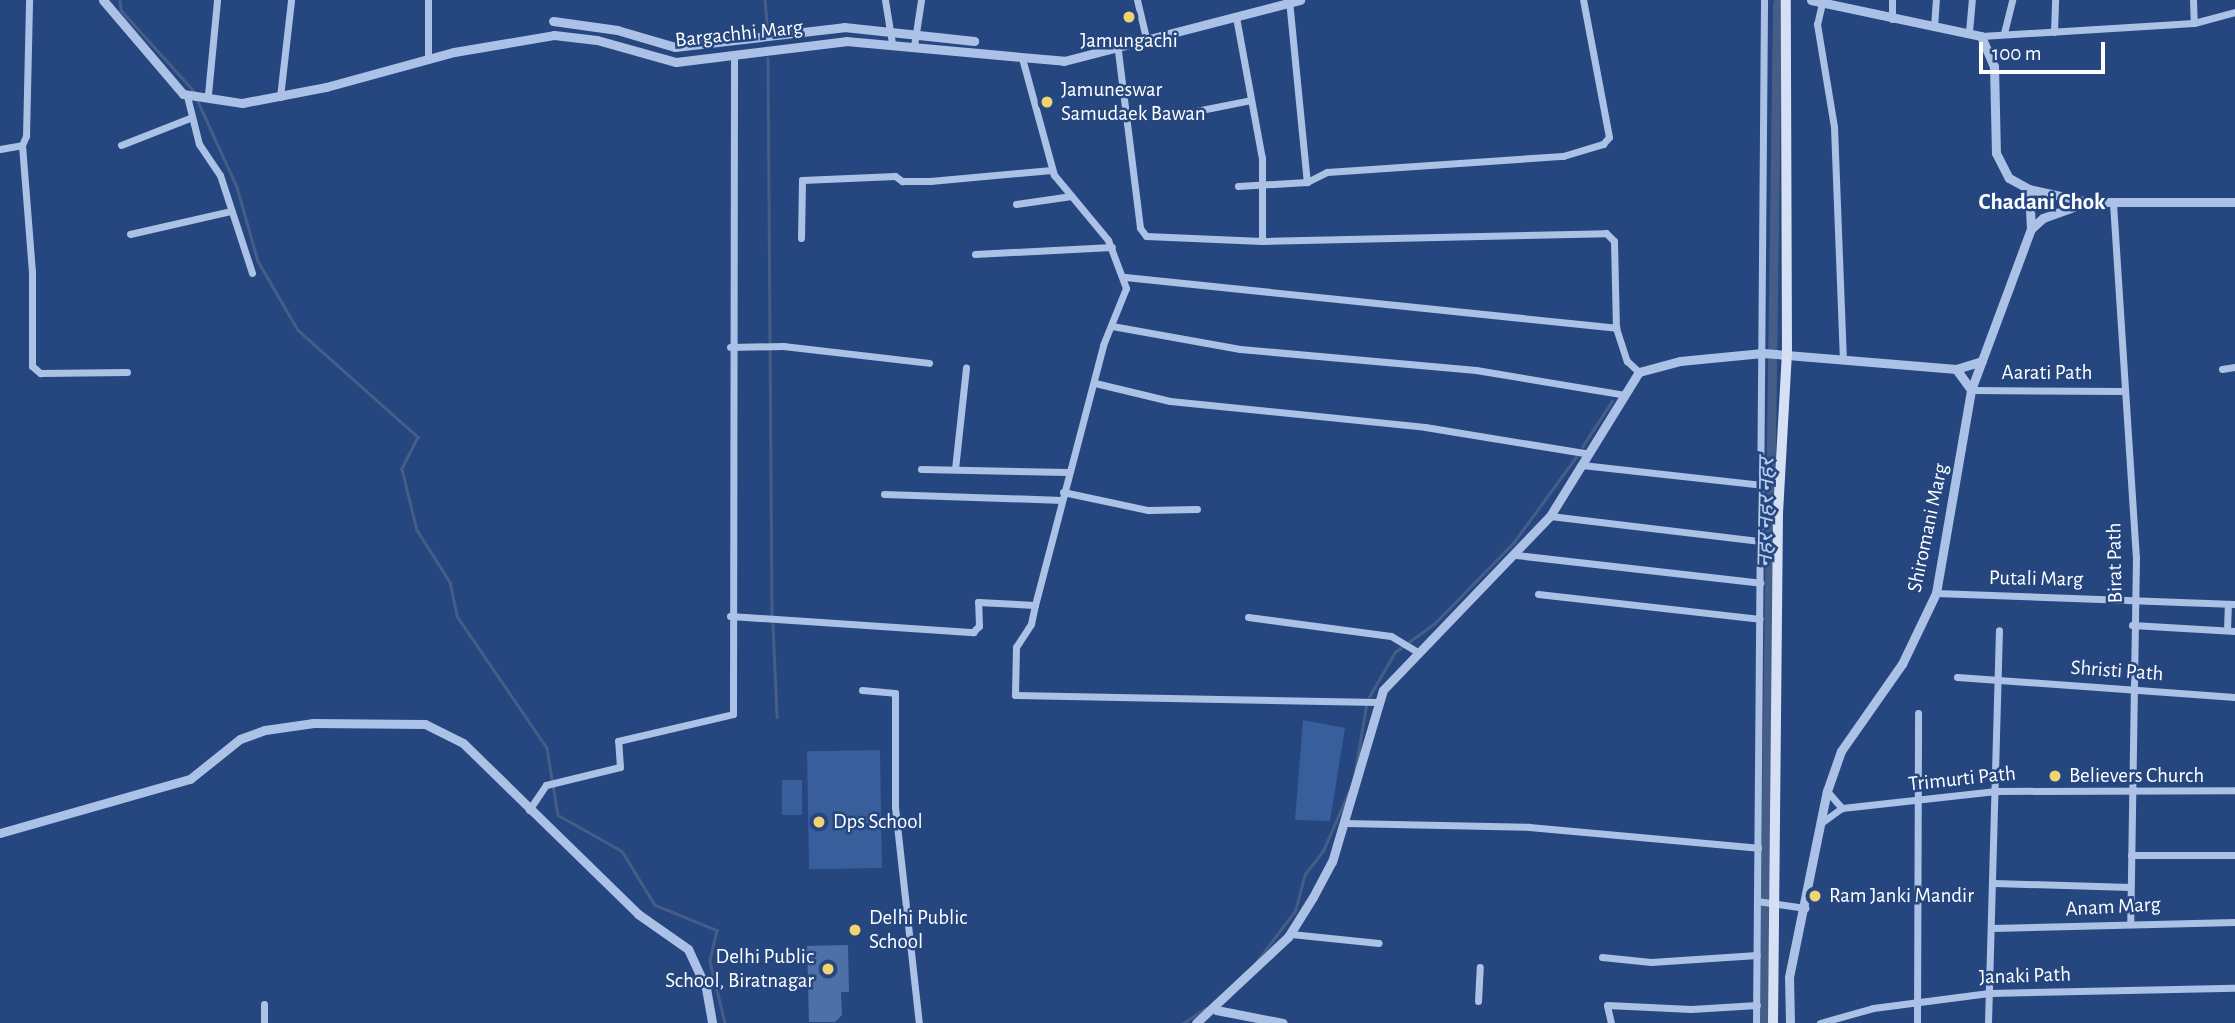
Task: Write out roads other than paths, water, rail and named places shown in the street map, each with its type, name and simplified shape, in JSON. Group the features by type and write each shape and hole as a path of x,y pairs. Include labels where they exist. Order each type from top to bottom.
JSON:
{"main road":[{"path":"1773,1023 1786,0"}],"street":[{"path":"29,0 29,91 22,145 32,271 32,366 40,373 127,372"},
{"path":"103,0 189,96 192,117 231,211 252,273"},
{"path":"206,94 217,0"},
{"path":"280,97 291,0"},
{"path":"428,0 428,59"},
{"path":"885,0 892,43"},
{"path":"914,46 921,0"},
{"path":"1137,0 1147,43"},
{"name":"Bargachhi Marg","path":"189,96 206,94 226,102 280,97 428,59 554,35 597,40 676,62 802,44 892,43 1064,61 1118,51 1300,0"},
{"path":"1238,186 1262,187 1307,182 1327,172 1563,156 1604,144 1609,137 1583,0"},
{"path":"1756,1023 1765,353 1764,0"},
{"path":"1811,0 1981,36 2194,23 2235,12"},
{"path":"1892,0 1892,19"},
{"path":"1934,27 1936,0"},
{"path":"1969,32 1972,0"},
{"path":"2004,33 2012,0"},
{"path":"2054,0 2054,32"},
{"path":"2193,0 2194,23"},
{"path":"1289,1 1307,182"},
{"path":"1822,3 1817,24 1834,127 1843,358"},
{"path":"1236,17 1251,100 1262,187 1262,241"},
{"path":"553,21 617,30 675,47 844,27 974,41"},
{"path":"1981,36 1994,66 1996,153 2009,178 2029,189 2088,202 2235,202"},
{"path":"1118,51 1140,228 1146,236 1262,241 1606,233 1614,241 1616,328 1627,361 1639,372"},
{"path":"529,810 546,785 620,767 618,741 730,718 730,347 734,54"},
{"path":"1022,58 1052,170 1112,247 1125,277 1124,298 1112,326 1068,472 1031,624 1016,647 1015,695 1377,702"},
{"path":"1176,115 1251,100"},
{"path":"121,145 192,117"},
{"path":"0,149 22,145"},
{"path":"801,238 802,180 895,176 902,181 930,181 1052,170"},
{"name":"Shiromani Marg","path":"1790,1023 1789,977 1806,908 1827,791 1842,751 1902,664 1936,593 1971,390 2031,229 2029,189"},
{"path":"1016,204 1071,196"},
{"path":"2031,229 2054,213 2088,202"},
{"name":"Birat Path","path":"2113,203 2136,598 2132,625 2135,787 2130,922"},
{"path":"130,234 231,211"},
{"path":"975,254 1112,247"},
{"path":"1125,277 1616,328"},
{"path":"1112,326 1240,349 1476,370 1625,395"},
{"path":"730,347 783,346 929,363"},
{"path":"1196,1023 1216,1010 1291,934 1332,862 1377,702 1418,652 1516,555 1550,516 1639,372 1680,361 1765,353 1956,369 1982,361"},
{"path":"2222,369 2235,366"},
{"path":"955,469 967,368"},
{"path":"1956,369 1971,390"},
{"path":"1095,383 1170,401 1425,427 1589,454"},
{"name":"Aarati Path","path":"1971,390 2123,391"},
{"path":"1582,465 1762,485"},
{"path":"921,469 1068,472"},
{"path":"884,494 1063,496 1148,510 1197,509"},
{"path":"1550,516 1761,541"},
{"path":"1516,555 1760,583"},
{"name":"Putali Marg","path":"1936,593 2136,598 2231,604"},
{"path":"1538,594 1760,619"},
{"path":"730,616 974,632 979,626 978,602 1035,605"},
{"path":"2132,625 2231,631 2231,604"},
{"path":"1248,617 1391,636 1418,652"},
{"path":"1988,1023 1994,883 1998,630"},
{"name":"Shristi Path","path":"1957,677 2235,697"},
{"path":"862,690 895,693 895,807 919,1023"},
{"path":"1917,1023 1915,802 1918,713"},
{"path":"0,833 190,779 240,739 313,723 425,724 449,732 638,914 688,949 706,989 712,1023"},
{"name":"Trimurti Path","path":"1842,808 1996,791 2135,787 2235,790"},
{"path":"1821,823 1842,808 1827,791"},
{"path":"1345,823 1529,827 1758,848"},
{"path":"2131,855 2235,855"},
{"path":"1994,883 2130,887"},
{"path":"1758,901 1806,908"},
{"name":"Anam Marg","path":"1992,928 2083,928 2130,922 2235,922"},
{"path":"1291,934 1379,943"},
{"path":"1602,957 1651,962 1757,955"},
{"path":"1478,1001 1479,967"},
{"name":"Janaki Path","path":"1820,1023 1915,1003 1989,993 2235,988"},
{"path":"264,1004 264,1023"},
{"path":"1611,1023 1607,1005 1690,1009 1757,1005"},
{"path":"1216,1010 1283,1023"}],"waterway":[{"path":"120,0 121,10 194,91"},
{"path":"765,0 768,33"},
{"name":"नहर नहर नहर","path":"1763,1023 1777,3"},
{"path":"768,58 772,614"},
{"path":"196,97 237,187 258,261 298,330 418,437 402,469 417,530 450,582 457,616 547,748 558,815 622,851 655,905 717,930 710,961 725,1023"},
{"path":"1582,447 1612,401"},
{"path":"1369,697 1395,652 1435,623 1514,542 1576,457"},
{"path":"773,624 777,717"},
{"path":"1355,771 1366,706"},
{"path":"1257,961 1295,911 1305,874 1323,851 1349,791"},
{"path":"1183,1023 1206,1008"}],"place":[{"name":"Jamungachi","path":"1129,17"},
{"name":"Jamuneswar Samudaek Bawan","path":"1047,102"},
{"name":"Believers Church","path":"2055,776"},
{"name":"Dps School","path":"819,822"},
{"name":"Ram Janki Mandir","path":"1815,896"},
{"name":"Delhi Public School","path":"855,930"},
{"name":"Delhi Public School, Biratnagar","path":"828,969"}],"district":[{"name":"Chadani Chok","path":"2042,203"}]}
